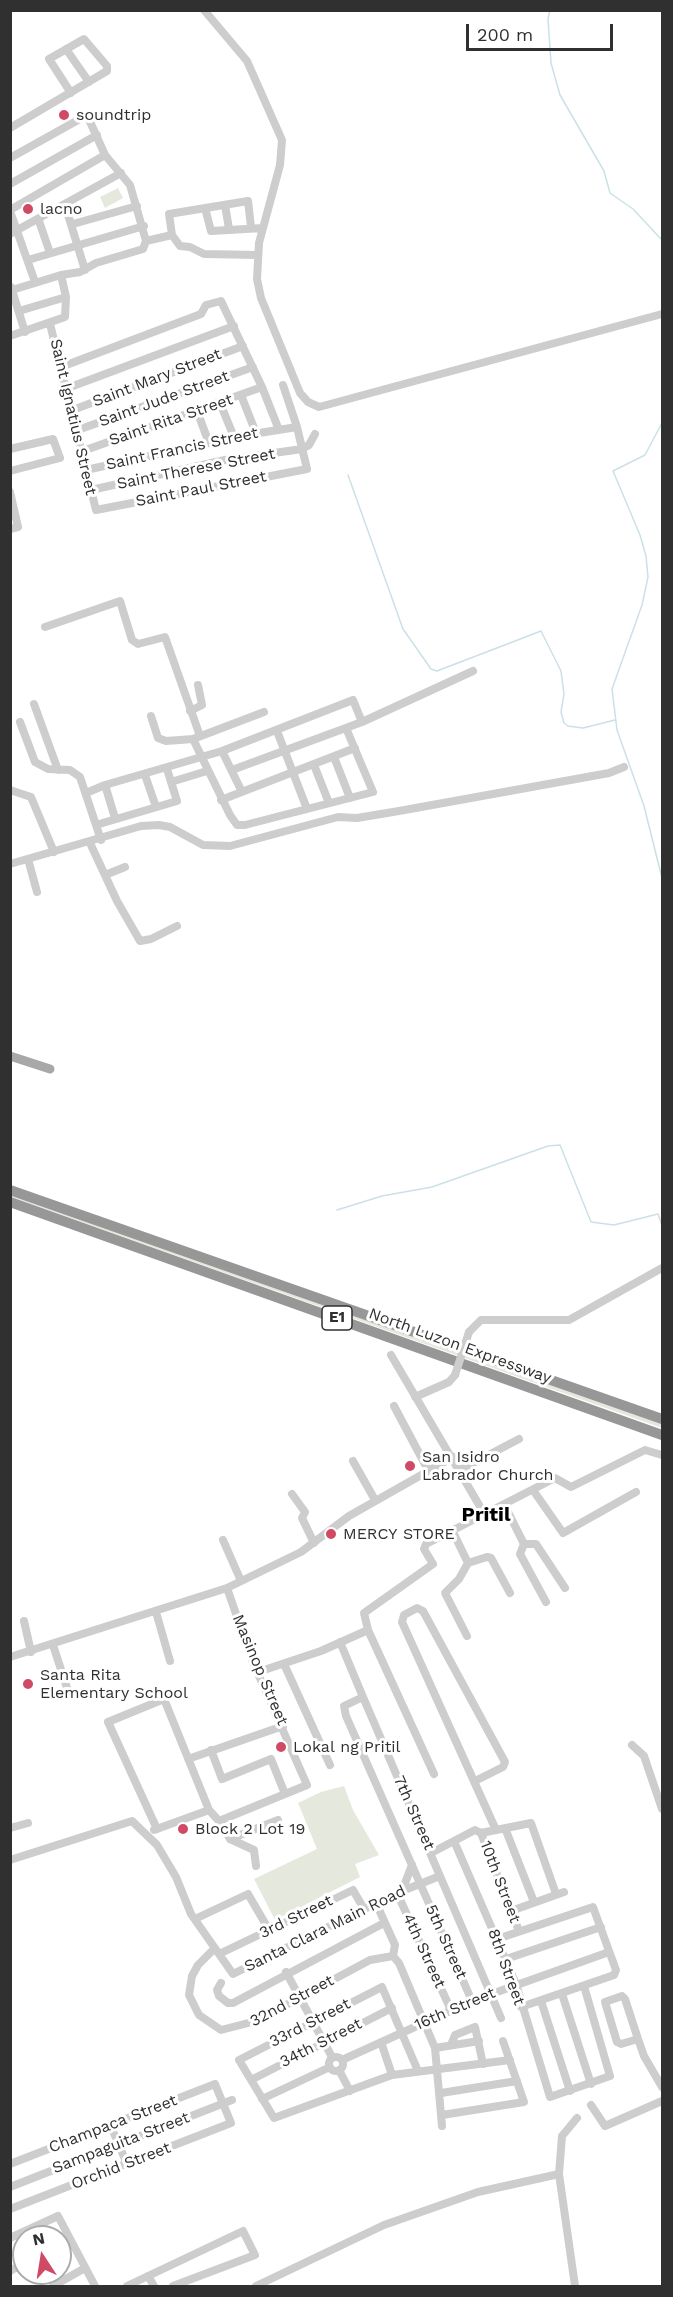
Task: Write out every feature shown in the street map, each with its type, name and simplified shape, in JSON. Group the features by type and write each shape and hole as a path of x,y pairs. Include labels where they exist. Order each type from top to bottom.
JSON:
{"highway":[{"name":"North Luzon Expressway","path":"10,1190 663,1419"},
{"name":"North Luzon Expressway","path":"10,1202 663,1435"}],"main road":[{"path":"10,1056 50,1069"}],"street":[{"path":"204,10 247,61 282,140 280,165 258,255 257,279 261,298 300,393 308,402 319,407 663,314"},
{"path":"10,128 71,93 89,82 108,68 84,39 49,59 71,93"},
{"path":"66,49 89,82"},
{"path":"10,158 87,115 105,155 130,185 144,226 146,243"},
{"path":"10,184 97,135"},
{"path":"35,282 28,260 14,233 10,211 105,155"},
{"path":"14,233 121,173"},
{"path":"251,227 248,201 169,214 172,236 180,246 190,247 204,254 258,255"},
{"path":"66,205 85,270"},
{"path":"225,205 228,230"},
{"path":"73,224 137,206"},
{"path":"205,208 211,231 263,228"},
{"path":"39,221 50,254"},
{"path":"28,260 144,226"},
{"path":"25,332 11,288 85,270 96,262 172,236"},
{"path":"10,336 50,324 67,315 61,274"},
{"path":"15,306 66,297"},
{"path":"61,368 201,314 206,305 221,301 262,387 279,430"},
{"name":"Saint Ignatius Street","path":"50,324 96,510"},
{"path":"65,389 234,326"},
{"name":"Saint Mary Street","path":"70,411 243,345"},
{"name":"Saint Jude Street","path":"75,431 253,367"},
{"path":"283,385 302,449 309,445 315,434"},
{"name":"Saint Rita Street","path":"80,452 262,387"},
{"path":"241,395 256,433"},
{"path":"219,403 234,437"},
{"path":"197,411 209,443"},
{"name":"Saint Francis Street","path":"86,470 234,437 297,427"},
{"path":"10,449 53,439 60,458 10,471"},
{"name":"Saint Paul Street","path":"96,510 307,469 302,449"},
{"name":"Saint Therese Street","path":"91,490 225,460 302,449"},
{"path":"10,492 18,527 10,529"},
{"path":"45,627 120,601 132,640 138,644 165,637 190,711 202,758 221,800 237,825 373,792 346,728"},
{"path":"232,770 362,722 473,671"},
{"path":"190,711 202,705 198,685"},
{"path":"86,793 105,785 202,758 353,700 362,722"},
{"path":"34,704 58,770"},
{"path":"151,716 158,738 162,741 196,738 264,712"},
{"path":"20,722 35,762 48,769 70,770 80,777 101,840"},
{"path":"277,731 307,809"},
{"path":"221,800 355,748"},
{"path":"222,751 242,792"},
{"path":"334,757 350,798"},
{"path":"314,765 329,803"},
{"path":"10,864 101,840 133,828 159,825 170,827 203,845 230,846 338,817 357,818 399,811 609,773 624,767"},
{"path":"96,825 177,801 167,769"},
{"path":"171,782 207,771"},
{"path":"145,775 156,807"},
{"path":"105,785 115,818"},
{"path":"10,790 31,797 54,852"},
{"path":"90,843 140,941 151,939 177,926"},
{"path":"28,859 37,892"},
{"path":"105,875 125,867"},
{"path":"415,1397 449,1382 455,1375 469,1332 482,1320 570,1320 663,1268"},
{"path":"392,1355 485,1515"},
{"path":"394,1406 428,1470"},
{"path":"460,1470 519,1439"},
{"path":"434,1774 368,1630 364,1613 433,1564 424,1546 452,1530 505,1506 555,1478 566,1487 575,1486 645,1450 663,1455"},
{"path":"10,1657 227,1588 314,1543 349,1516 453,1457"},
{"path":"353,1461 375,1500"},
{"path":"533,1490 562,1533 636,1492"},
{"path":"292,1494 305,1512 302,1518 314,1543"},
{"path":"505,1506 524,1544 520,1554 546,1602"},
{"path":"452,1530 468,1563"},
{"path":"223,1540 241,1581"},
{"path":"524,1544 536,1544 565,1588"},
{"path":"467,1636 445,1593 459,1579 468,1563 487,1557 491,1558 510,1593"},
{"name":"Masinop Street","path":"227,1588 258,1672 307,1785 285,1794"},
{"path":"475,1781 503,1767 505,1762 423,1611 417,1608 404,1616 402,1622 475,1781 534,1902"},
{"path":"156,1612 170,1661"},
{"path":"24,1622 31,1652"},
{"path":"258,1672 284,1664 368,1630"},
{"path":"340,1642 363,1697"},
{"path":"53,1645 68,1691"},
{"path":"284,1664 330,1765"},
{"name":"7th Street","path":"419,1883 344,1708 363,1697 501,2018"},
{"path":"158,1829 108,1722 164,1699 209,1810 230,1839 254,1850 256,1866"},
{"path":"188,1759 283,1726"},
{"path":"632,1745 644,1756 663,1809"},
{"path":"211,1750 222,1779 271,1759 285,1794 219,1821"},
{"path":"10,1860 132,1821 146,1834 209,1810"},
{"path":"230,1839 278,1820"},
{"path":"10,1828 27,1823"},
{"path":"431,1853 475,1830 482,1833 531,1823 560,1893 511,1911"},
{"name":"10th Street","path":"482,1833 519,1931"},
{"name":"Santa Clara Main Road","path":"146,1834 157,1845 176,1877 195,1919 233,1974 376,1903 440,1875"},
{"name":"8th Street","path":"454,1841 516,1984 521,2007 550,2097 570,2091"},
{"path":"399,1892 411,1865"},
{"name":"5th Street","path":"419,1883 472,2001"},
{"name":"3rd Street","path":"217,1951 269,1930 353,1890 364,1909"},
{"name":"4th Street","path":"399,1892 451,2010"},
{"path":"195,1919 248,1894 269,1930"},
{"path":"376,1903 395,1945 393,1956 425,2020 435,2048 441,2093 442,2126"},
{"path":"497,1939 588,1907 595,1909 616,1973 521,2007"},
{"path":"221,1983 217,1989 219,1996 228,2003 233,2003 286,1972 384,1923"},
{"path":"506,1959 601,1927"},
{"name":"32nd Street","path":"217,1951 198,1965 189,1988 194,2006 207,2022 221,2030 245,2026 370,1960 393,1956"},
{"name":"16th Street","path":"342,2060 425,2020 516,1984 609,1952"},
{"path":"286,1972 332,2057 342,2060 343,2064 339,2070"},
{"path":"541,2001 570,2091 591,2084 610,2076 584,1986"},
{"name":"33rd Street","path":"251,2080 239,2060 313,2022 382,1987 392,2008"},
{"path":"562,1994 591,2084"},
{"path":"638,2039 621,2044 617,2042 605,2002 624,1997 644,2056 660,2078 663,2087"},
{"path":"392,2008 418,2071"},
{"name":"34th Street","path":"251,2080 323,2041 392,2008"},
{"path":"451,2045 455,2035 472,2027 476,2028 483,2064"},
{"path":"435,2048 479,2041"},
{"path":"381,2042 393,2075"},
{"path":"442,2115 524,2102 503,2042"},
{"path":"330,2067 329,2062 332,2057"},
{"path":"251,2080 274,2118 393,2075 510,2060"},
{"path":"262,2099 330,2067 339,2070 350,2091"},
{"path":"441,2093 517,2081"},
{"name":"Champaca Street","path":"10,2164 215,2084 223,2104"},
{"name":"Sampaguita Street","path":"11,2183 119,2145 232,2100"},
{"path":"591,2105 605,2126 663,2101"},
{"name":"Orchid Street","path":"10,2209 231,2123 223,2104"},
{"path":"574,2286 559,2174 562,2136 577,2118"},
{"path":"110,2124 127,2164"},
{"path":"256,2286 384,2225 478,2192 559,2174"},
{"path":"38,2225 58,2216 63,2225"},
{"path":"127,2286 243,2231 255,2255 173,2286"},
{"path":"72,2243 95,2286"},
{"path":"53,2286 85,2268"},
{"path":"148,2276 154,2286"}],"shaded area":[{"path":"118,188 123,198 105,208 100,197"},
{"path":"10,1191 662,1422 662,1428 11,1197"},
{"path":"344,1786 353,1810 379,1855 355,1864 360,1877 275,1920 254,1879 317,1849 298,1803 321,1792"}],"waterway":[{"path":"550,10 548,19 551,63 560,95 604,171 610,193 633,209 662,240"},
{"path":"662,423 645,455 613,471 640,535 646,556 648,577 642,605 612,689 617,730 644,806 662,878"},
{"path":"348,475 403,629 431,669 437,671 541,631 561,671 564,694 561,712 564,723 568,726 583,728 615,720"},
{"path":"337,1210 382,1196 432,1187 548,1146 560,1145 591,1222 614,1225 658,1214 662,1225"}],"place":[{"name":"soundtrip","path":"64,115"},
{"name":"lacno","path":"28,209"},
{"name":"San Isidro Labrador Church","path":"410,1466"},
{"name":"MERCY STORE","path":"331,1534"},
{"name":"Santa Rita Elementary School","path":"28,1684"},
{"name":"Lokal ng Pritil","path":"281,1747"},
{"name":"Block 2 Lot 19","path":"183,1829"}],"district":[{"name":"Pritil","path":"486,1515"}]}
